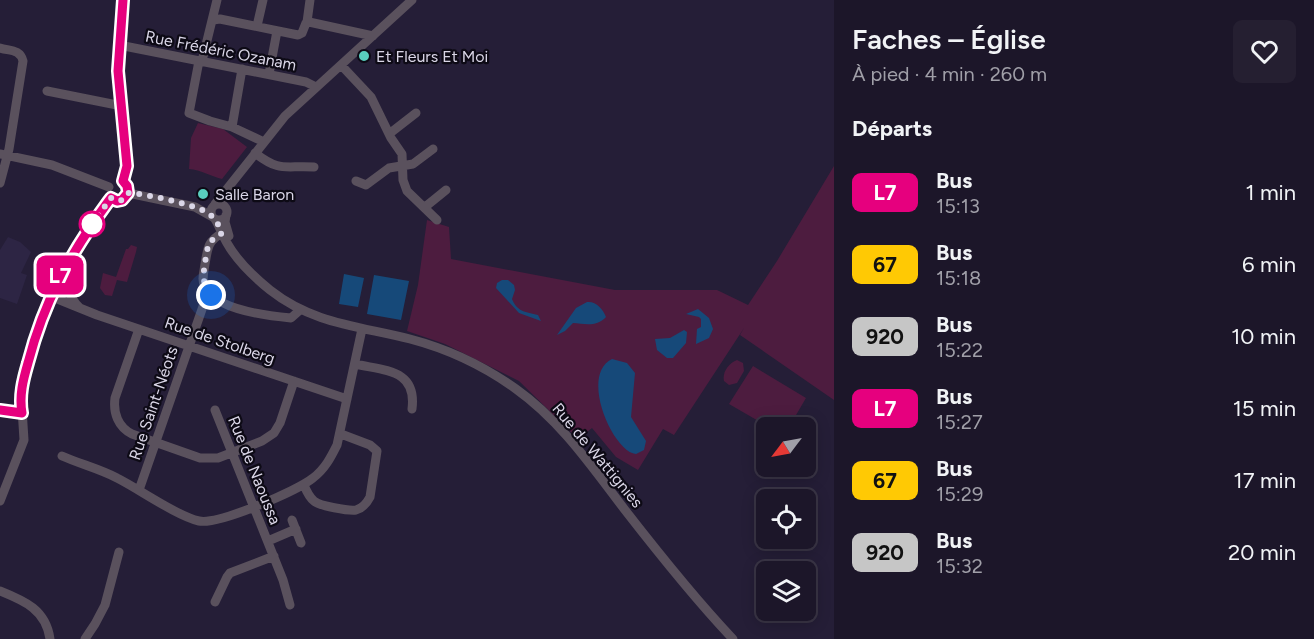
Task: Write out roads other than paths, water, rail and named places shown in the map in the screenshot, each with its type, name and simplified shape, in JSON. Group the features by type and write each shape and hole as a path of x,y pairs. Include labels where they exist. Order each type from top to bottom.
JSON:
{"street":[{"path":"123,0 118,71 127,166 123,181"},
{"path":"217,0 200,61 189,113 232,127 264,142"},
{"path":"257,26 263,0"},
{"path":"213,20 220,19 298,35 302,33 307,22 310,0"},
{"path":"214,211 231,185 285,116 412,0"},
{"path":"307,22 373,36"},
{"path":"269,74 277,31"},
{"name":"Rue Frédéric Ozanam","path":"119,45 269,74 306,82 316,87"},
{"path":"0,48 17,52 22,56 23,61 0,183"},
{"path":"340,65 371,97 389,134 402,154 405,188 437,220"},
{"path":"232,127 242,69"},
{"path":"47,91 122,106"},
{"path":"389,134 416,113"},
{"path":"356,181 366,185 387,169 413,164 432,148"},
{"path":"255,153 269,163 282,168 314,167"},
{"path":"4,155 63,168 109,187"},
{"path":"114,181 123,181 128,193 122,200 117,201 111,198 108,192 109,187 114,181"},
{"path":"128,193 214,211 222,220 227,212 226,197 231,185"},
{"path":"425,207 446,190"},
{"path":"0,501 24,440 20,399 22,387 50,296 80,241 111,198"},
{"path":"214,211 223,204 227,212"},
{"name":"Rue de Wattignies","path":"214,211 230,248 244,265 267,288 300,310 328,321 417,341 462,358 500,378 531,400 574,444 678,578 733,639"},
{"name":"Rue de Wattignies","path":"227,212 225,222 229,235 244,265"},
{"path":"222,233 208,245 203,280 208,292 225,303 246,311 291,318 296,316 300,310"},
{"path":"60,274 74,302 83,310"},
{"name":"Rue Saint-Néots","path":"138,490 208,292"},
{"name":"Rue de Stolberg","path":"50,296 83,310 347,399"},
{"path":"139,329 115,398 115,412 117,420 125,430 156,443 204,459 215,459 262,441 274,433 280,423 294,381"},
{"path":"62,456 111,476 201,521 219,520 304,485 327,464 341,434 362,329"},
{"path":"355,364 392,372 405,378 412,391 412,410"},
{"path":"0,410 22,413"},
{"name":"Rue de Naoussa","path":"215,410 274,556 290,605"},
{"path":"304,485 313,501 320,504 353,510 367,503 377,451 370,445 341,434"},
{"name":"Rue de Naoussa","path":"267,541 294,525 301,543"},
{"path":"85,639 99,618 108,598 119,552"},
{"path":"215,602 230,573 274,556"},
{"path":"0,591 21,599 37,610 45,621 50,639"}],"water":[{"path":"344,274 364,278 358,307 339,304"},
{"path":"374,275 409,281 401,320 367,314"},
{"path":"508,280 514,285 512,299 516,307 538,315 541,321 519,313 496,288 497,283"},
{"path":"587,302 599,306 606,317 595,324 573,323 557,335 576,308"},
{"path":"698,309 709,318 713,329 709,338 696,344 697,329 701,327 701,319 686,314"},
{"path":"684,330 687,332 686,343 673,358 667,358 657,350 655,339 670,338"},
{"path":"612,359 627,363 635,373 631,417 646,441 644,450 636,454 627,450 618,441 603,412 599,396 599,380 603,368"}],"place":[{"name":"Et Fleurs Et Moi","path":"364,56"},
{"name":"Salle Baron","path":"203,194"}]}
